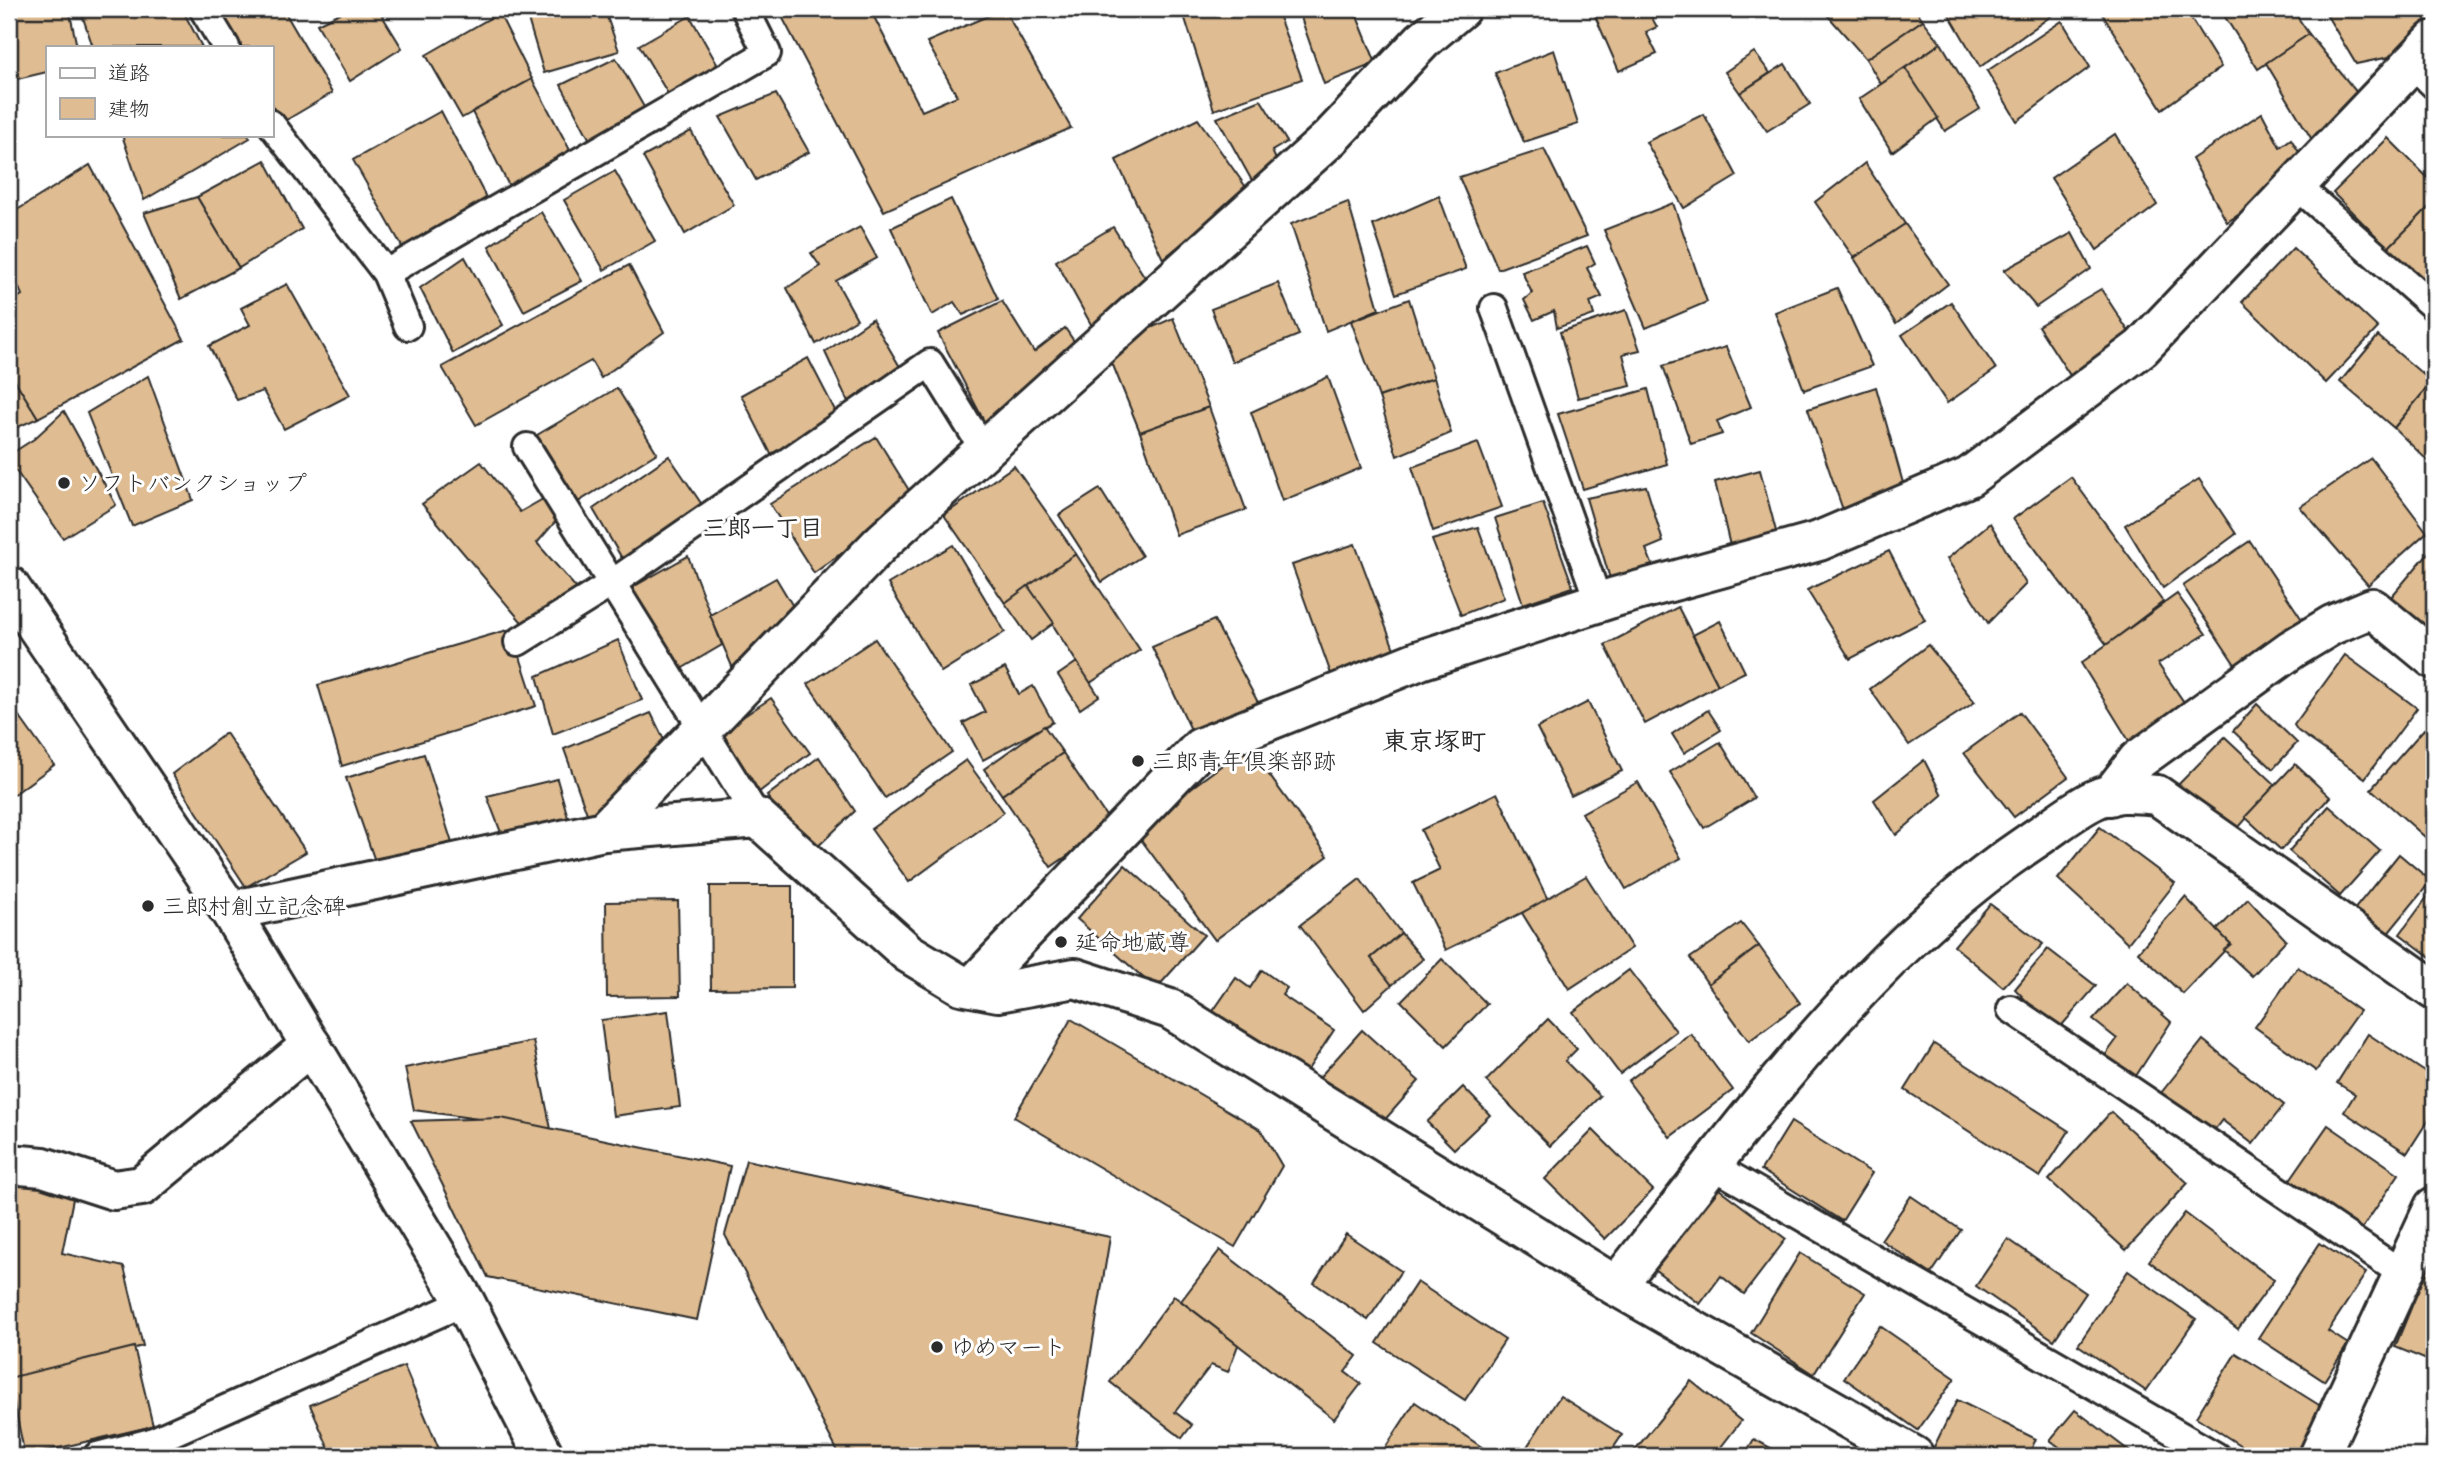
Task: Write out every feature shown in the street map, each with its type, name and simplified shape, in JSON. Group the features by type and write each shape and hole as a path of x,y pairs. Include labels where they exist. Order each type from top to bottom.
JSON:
{"street":[{"path":"604,831 882,541 1330,138 1423,40 1460,9"},
{"path":"973,986 1200,748 1420,660 1599,603 1819,541 1969,477 2141,348 2296,185 2427,63"},
{"path":"9,586 230,911 465,1302 544,1456"},
{"path":"2110,796 2138,760 2292,649 2342,621 2372,608 2434,659"},
{"path":"1616,1286 1788,1070 1893,956 1995,866 2095,799 2125,792 2157,795 2434,990"},
{"path":"230,911 604,831 758,818 908,953 961,985 998,992 1075,978 1170,1009 1616,1286 1914,1456"},
{"path":"9,1164 43,1167 114,1190 142,1185 311,1045"},
{"path":"2319,1456 2434,1207"}],"lane":[{"path":"203,9 225,46"},
{"path":"386,273 767,53 745,9"},
{"path":"273,127 386,273 408,326"},
{"path":"2296,185 2434,307"},
{"path":"1494,308 1599,603"},
{"path":"518,642 611,584 930,363 984,450"},
{"path":"527,447 758,818"},
{"path":"2011,1009 2403,1274"},
{"path":"1713,1165 2216,1456"},
{"path":"97,1456 151,1442 465,1302"}],"building":[{"path":"9,9 69,9 77,46 46,46 46,72 9,81"},
{"path":"80,9 182,9 201,46 93,46"},
{"path":"212,9 283,9 332,93 283,122 273,107 273,46 235,46"},
{"path":"348,9 378,9 402,48 350,81 317,24"},
{"path":"525,9 610,9 606,14 619,51 544,73"},
{"path":"778,9 870,9 922,111 957,96 927,42 1004,9 1071,128 884,211"},
{"path":"1182,9 1276,9 1302,79 1214,110"},
{"path":"1298,9 1354,9 1376,63 1324,84"},
{"path":"1592,9 1647,9 1657,27 1646,32 1657,54 1619,71"},
{"path":"1822,9 1915,9 1923,20 1866,59"},
{"path":"1946,9 2045,9 2051,16 1980,67"},
{"path":"2099,9 2185,9 2221,67 2162,109"},
{"path":"2220,9 2292,9 2309,34 2258,69"},
{"path":"2323,9 2422,9 2434,28 2413,52 2356,64"},
{"path":"499,13 532,79 462,118 426,55"},
{"path":"690,16 721,71 671,99 639,45"},
{"path":"1923,20 1941,43 1881,84 1866,59"},
{"path":"2062,21 2090,67 2017,121 1987,71"},
{"path":"2309,34 2363,100 2317,148 2266,63"},
{"path":"1941,43 1980,109 1945,131 1905,68"},
{"path":"1554,50 1578,124 1524,142 1495,73"},
{"path":"1754,52 1770,73 1740,93 1725,72"},
{"path":"616,58 648,114 592,144 561,85"},
{"path":"1785,64 1810,104 1767,131 1740,93"},
{"path":"1905,68 1938,118 1892,152 1859,99"},
{"path":"532,79 570,150 510,188 472,112"},
{"path":"776,94 809,152 756,180 720,117"},
{"path":"1261,100 1287,142 1272,151 1282,173 1256,188 1217,118"},
{"path":"441,111 490,205 404,250 353,160"},
{"path":"2262,113 2280,147 2291,139 2310,170 2227,222 2192,159"},
{"path":"1704,114 1737,176 1684,208 1646,142"},
{"path":"1198,119 1248,190 1163,259 1116,160"},
{"path":"691,131 734,205 685,234 643,157"},
{"path":"2115,134 2157,205 2097,250 2051,178"},
{"path":"122,136 250,138 144,200"},
{"path":"2388,138 2434,184 2434,202 2388,248 2333,193"},
{"path":"1544,149 1587,236 1498,269 1459,177"},
{"path":"265,160 302,229 239,268 197,197"},
{"path":"1865,163 1905,224 1854,258 1815,202"},
{"path":"90,165 184,339 38,418 9,371 9,303 22,295 9,265 9,215"},
{"path":"615,171 655,241 604,270 564,200"},
{"path":"1439,196 1466,269 1396,294 1373,225"},
{"path":"197,197 239,268 181,299 144,213"},
{"path":"951,199 998,299 963,315 954,302 932,315 891,228"},
{"path":"1348,202 1379,309 1326,331 1291,224"},
{"path":"2434,202 2434,292 2388,248"},
{"path":"1673,203 1707,302 1646,328 1604,230"},
{"path":"541,212 582,281 524,311 489,246"},
{"path":"1905,224 1948,284 1896,324 1854,258"},
{"path":"860,227 877,258 836,281 857,319 816,344 787,288 820,266 811,253"},
{"path":"1113,227 1153,290 1098,337 1056,261"},
{"path":"2072,233 2091,269 2036,307 2004,270"},
{"path":"1587,246 1595,263 1587,268 1602,297 1590,302 1594,315 1557,328 1554,311 1534,320 1524,300 1532,293 1522,272"},
{"path":"2293,248 2378,328 2326,383 2242,302"},
{"path":"465,257 503,325 453,353 420,288"},
{"path":"629,265 664,332 601,378 591,361 476,425 442,367"},
{"path":"1278,283 1299,335 1232,362 1211,309"},
{"path":"287,284 350,395 284,429 263,391 237,400 209,346 250,325 241,308"},
{"path":"1837,288 1872,366 1804,390 1775,312"},
{"path":"2101,289 2136,343 2075,383 2038,326"},
{"path":"1409,299 1434,378 1379,397 1351,321"},
{"path":"1002,301 1034,352 1065,328 1080,350 985,423 938,333"},
{"path":"1951,302 1996,369 1947,403 1902,335"},
{"path":"1626,310 1640,350 1623,354 1631,386 1578,398 1560,332"},
{"path":"1173,318 1209,407 1140,432 1106,348"},
{"path":"872,319 903,372 850,406 825,352"},
{"path":"2378,336 2432,382 2394,428 2340,382"},
{"path":"1726,347 1751,407 1717,421 1722,434 1691,444 1663,366"},
{"path":"808,358 839,418 771,454 741,395"},
{"path":"9,371 38,418 9,431"},
{"path":"148,376 193,500 132,526 87,413"},
{"path":"1328,377 1361,468 1282,501 1251,412"},
{"path":"1434,378 1451,433 1397,456 1379,397"},
{"path":"2432,382 2434,383 2434,467 2394,428"},
{"path":"1876,387 1903,483 1843,510 1808,409"},
{"path":"617,388 657,453 578,502 537,435"},
{"path":"1648,389 1667,464 1583,489 1558,414"},
{"path":"1209,407 1246,510 1176,535 1140,432"},
{"name":"ソフトバンクショップ","path":"64,411 116,505 63,538 9,461 9,455 34,439"},
{"path":"876,437 915,500 814,573 770,504"},
{"path":"1478,443 1502,507 1433,531 1412,467"},
{"path":"669,456 705,509 623,560 593,509"},
{"path":"2371,458 2427,532 2368,585 2300,507"},
{"path":"481,462 520,512 543,499 556,521 537,543 578,590 525,626 422,504"},
{"path":"1014,466 1076,554 1005,603 944,515"},
{"path":"1760,470 1777,535 1731,550 1715,482"},
{"path":"2071,477 2163,602 2107,645 2013,519"},
{"path":"2199,479 2236,534 2163,588 2125,525"},
{"path":"1646,486 1663,542 1646,549 1655,571 1611,582 1586,498"},
{"path":"1100,489 1142,556 1102,582 1059,515"},
{"path":"1543,503 1573,587 1523,604 1495,518"},
{"path":"1990,523 2026,584 1988,623 1947,559"},
{"path":"1478,527 1504,598 1461,615 1432,540"},
{"path":"2250,541 2305,624 2240,672 2183,586"},
{"path":"1355,544 1394,649 1331,674 1292,565"},
{"path":"953,545 1005,632 941,672 888,584"},
{"path":"2434,546 2434,644 2386,603"},
{"path":"1889,551 1925,620 1850,659 1807,590"},
{"path":"1076,554 1140,650 1090,683 1028,586"},
{"path":"688,556 722,645 676,672 626,591"},
{"path":"776,578 800,618 737,678 710,615"},
{"path":"1028,586 1054,623 1031,640 1005,603"},
{"path":"2177,594 2206,634 2158,664 2190,711 2131,744 2081,663"},
{"path":"1678,607 1718,685 1645,724 1605,645"},
{"path":"1214,620 1261,708 1193,734 1152,647"},
{"path":"1720,621 1745,672 1718,685 1693,635"},
{"path":"511,629 536,706 342,766 318,685"},
{"path":"875,639 952,752 885,798 808,684"},
{"path":"618,640 642,700 553,734 537,676"},
{"path":"1928,645 1975,702 1909,745 1870,689"},
{"path":"2345,655 2417,708 2365,778 2298,731 2294,725"},
{"path":"1077,662 1099,696 1080,709 1058,675"},
{"path":"1005,668 1019,694 1033,686 1053,722 983,760 963,723 985,712 971,685"},
{"path":"771,698 810,753 754,796 716,735"},
{"path":"9,702 54,765 9,798"},
{"path":"1588,702 1622,771 1571,796 1537,728"},
{"path":"2257,704 2297,743 2273,769 2233,731"},
{"path":"1708,710 1721,730 1684,753 1672,734"},
{"path":"2020,712 2068,777 2014,817 1964,753"},
{"path":"651,713 668,748 589,819 564,749"},
{"path":"1044,726 1063,753 1002,795 984,769"},
{"path":"2424,729 2434,738 2434,845 2371,789"},
{"path":"226,733 306,852 246,887 172,774"},
{"path":"2225,737 2276,785 2232,835 2174,789"},
{"path":"1720,742 1754,798 1704,828 1670,772"},
{"path":"1248,746 1328,856 1215,940 1134,830"},
{"path":"1063,753 1112,825 1051,867 1002,795"},
{"path":"424,754 452,843 376,864 346,778"},
{"path":"819,757 855,811 811,853 767,796"},
{"path":"966,760 1004,812 909,882 871,829"},
{"path":"1924,760 1942,795 1896,835 1874,800"},
{"path":"2295,764 2330,797 2281,850 2245,817"},
{"path":"557,779 571,828 505,843 487,796"},
{"path":"1638,782 1681,858 1626,889 1582,813"},
{"path":"1497,793 1548,900 1446,950 1413,883 1440,870 1421,830"},
{"path":"2329,806 2380,851 2340,896 2289,851"},
{"path":"2100,827 2175,883 2128,943 2058,879"},
{"path":"2399,854 2431,881 2381,942 2349,916"},
{"path":"1125,865 1204,935 1156,989 1077,919"},
{"path":"1586,876 1632,948 1569,989 1522,913"},
{"path":"1360,879 1401,933 1371,958 1392,985 1364,1010 1300,925"},
{"path":"710,886 792,886 792,988 711,989"},
{"path":"2434,888 2434,960 2400,934"},
{"path":"2185,897 2231,944 2183,994 2138,952"},
{"path":"2248,899 2286,940 2252,976 2224,950 2231,944 2217,930"},
{"path":"678,901 680,996 607,997 606,902"},
{"path":"1990,904 2043,944 2003,987 1954,946"},
{"path":"1741,923 1759,946 1708,984 1690,958"},
{"path":"1401,933 1423,959 1392,985 1371,958"},
{"path":"1759,946 1800,1003 1749,1041 1708,984"},
{"path":"2048,949 2096,986 2056,1032 2015,989"},
{"path":"1442,959 1487,1004 1446,1046 1401,1001"},
{"path":"2298,967 2359,1011 2316,1071 2255,1027"},
{"path":"1262,970 1287,988 1282,995 1334,1030 1299,1083 1207,1020 1236,978 1250,988"},
{"path":"1629,970 1676,1031 1620,1074 1573,1012"},
{"path":"2127,983 2171,1022 2132,1082 2104,1057 2117,1039 2093,1020"},
{"path":"668,1011 680,1107 613,1116 601,1020"},
{"path":"1071,1019 1261,1130 1282,1166 1235,1247 1014,1117"},
{"path":"1548,1019 1577,1049 1565,1061 1600,1096 1550,1146 1486,1081"},
{"path":"1362,1030 1419,1081 1374,1132 1317,1080"},
{"path":"1691,1034 1733,1090 1670,1137 1628,1081"},
{"path":"2368,1034 2434,1078 2434,1111 2407,1153 2344,1112 2355,1094 2337,1083"},
{"path":"2203,1040 2284,1105 2253,1144 2222,1120 2212,1133 2161,1093"},
{"path":"533,1041 551,1129 414,1110 405,1068"},
{"path":"1934,1044 2069,1131 2040,1177 1905,1090"},
{"path":"1463,1087 1490,1115 1454,1149 1427,1122"},
{"path":"2111,1112 2188,1183 2126,1250 2049,1180"},
{"path":"501,1118 730,1166 697,1320 488,1277 411,1121"},
{"path":"1791,1122 1872,1173 1842,1221 1761,1170"},
{"path":"2328,1125 2399,1174 2359,1233 2287,1184"},
{"path":"1593,1130 1653,1190 1605,1239 1545,1179"},
{"name":"ゆめマート","path":"746,1160 1110,1237 1074,1456 840,1456 725,1235"},
{"path":"9,1180 75,1189 62,1253 124,1267 143,1346 9,1380"},
{"path":"1715,1186 1786,1239 1744,1294 1721,1276 1700,1304 1654,1269"},
{"path":"1911,1196 1961,1230 1931,1274 1881,1240"},
{"path":"2185,1213 2274,1280 2238,1329 2149,1261"},
{"path":"1346,1234 1401,1271 1368,1320 1314,1283"},
{"path":"2008,1239 2086,1293 2054,1340 1976,1286"},
{"path":"2320,1243 2366,1273 2328,1331 2348,1344 2324,1381 2258,1338"},
{"path":"1220,1250 1357,1356 1345,1372 1361,1384 1334,1419 1181,1301"},
{"path":"1800,1253 1865,1293 1814,1374 1751,1333"},
{"path":"2429,1264 2434,1266 2434,1363 2395,1347"},
{"path":"2128,1271 2196,1319 2146,1391 2078,1345"},
{"path":"1417,1282 1505,1340 1465,1400 1377,1343"},
{"path":"1174,1296 1238,1345 1228,1372 1211,1365 1175,1412 1192,1425 1182,1438 1110,1382"},
{"path":"1880,1326 1955,1378 1918,1430 1844,1378"},
{"path":"134,1347 153,1426 25,1456 9,1378"},
{"path":"2236,1353 2327,1410 2297,1456 2257,1456 2196,1417"},
{"path":"404,1366 442,1456 332,1456 310,1405"},
{"path":"1691,1381 1741,1421 1714,1456 1630,1456"},
{"path":"1560,1396 1622,1435 1608,1456 1535,1456 1525,1450"},
{"path":"1957,1400 2036,1439 2028,1456 1943,1456 1932,1451"},
{"path":"1415,1402 1495,1456 1396,1456 1385,1448"},
{"path":"2075,1410 2136,1456 2071,1456 2050,1440"},
{"path":"1754,1439 1785,1456 1744,1456"}],"place":[{"name":"ソフトバンクショップ","path":"64,483"},
{"name":"三郎青年倶楽部跡","path":"1138,761"},
{"name":"三郎村創立記念碑","path":"148,906"},
{"name":"延命地蔵尊","path":"1061,942"},
{"name":"ゆめマート","path":"937,1347"}],"district":[{"name":"三郎一丁目","path":"763,527"},
{"name":"東京塚町","path":"1434,741"}]}
